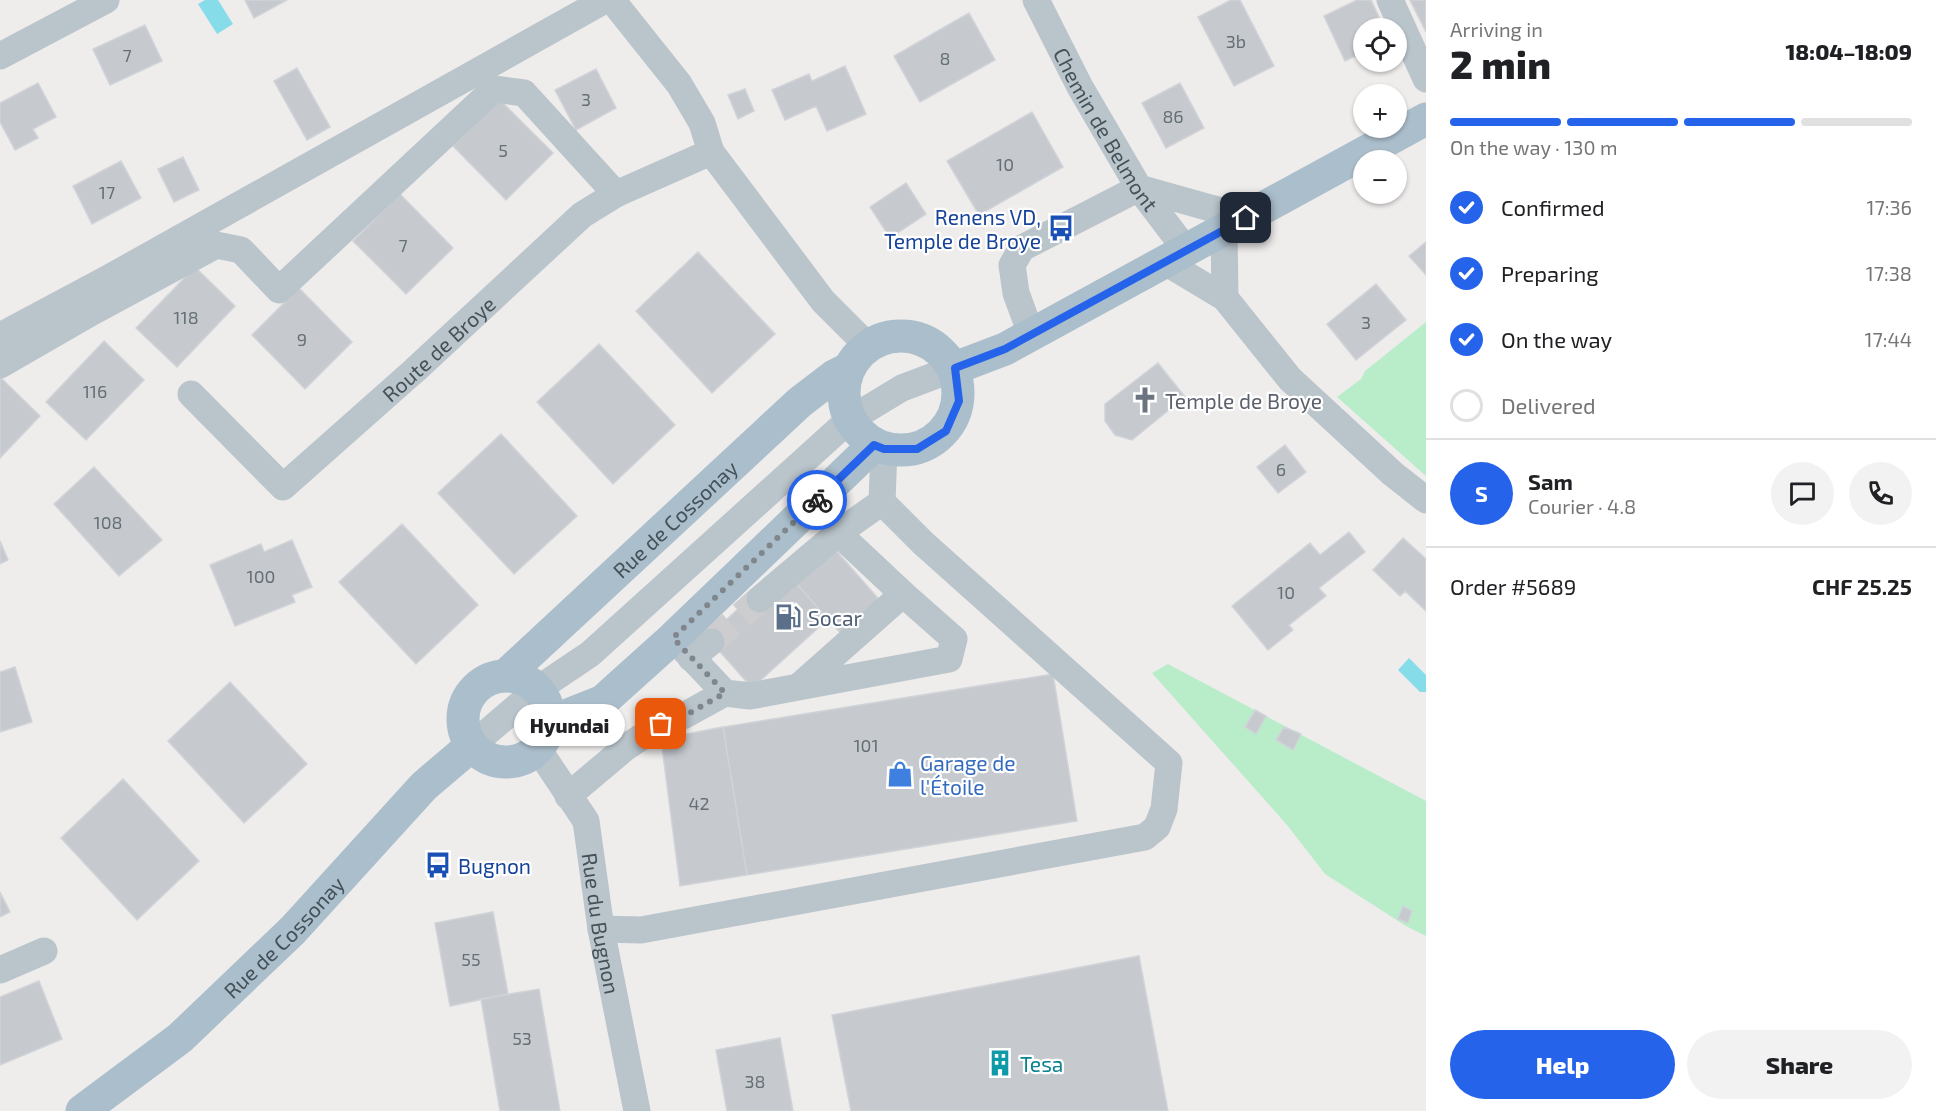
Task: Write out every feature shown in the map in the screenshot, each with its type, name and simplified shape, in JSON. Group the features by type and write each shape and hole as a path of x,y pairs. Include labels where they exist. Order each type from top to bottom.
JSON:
{"main road":[{"path":"857,357 842,395 849,420 879,447 917,449 946,431 959,401 955,368 1005,349 1426,119"},
{"name":"Rue de Cossonay","path":"82,1111 180,1038 293,930 424,786 471,746 462,724 466,700 482,682 506,675 800,402 857,357 901,334 933,343 955,368"},
{"path":"471,746 491,761 516,762 544,736 692,646 879,447"},
{"path":"506,675 524,679 538,689 547,705 544,736"}],"street":[{"path":"0,56 106,0"},
{"path":"0,336 117,274 605,0"},
{"path":"612,0 679,84 702,123 711,152 823,301 857,357"},
{"name":"Chemin de Belmont","path":"1036,0 1080,87 1176,256"},
{"path":"1390,0 1426,79"},
{"path":"0,365 216,245 241,250 279,290 494,89 524,93 616,194"},
{"name":"Route de Broye","path":"191,394 283,487 415,370 582,215 616,194 711,152"},
{"path":"1031,333 1016,293 1012,266 1022,248 1138,188 1235,224 1225,298"},
{"path":"1176,256 1225,298 1290,379 1393,474 1426,500"},
{"path":"471,746 538,689 590,654 849,420 902,388 955,368"},
{"path":"601,929 641,930 1146,837 1157,827 1164,809 1169,763 923,543 882,502 879,447"},
{"path":"760,599 838,532 882,502"},
{"path":"568,796 625,748 661,724 686,715 725,693 750,696 949,659 954,639 838,532"},
{"path":"798,687 903,594"},
{"path":"692,646 725,693"},
{"name":"Rue du Bugnon","path":"544,736 568,796 586,821 601,929 637,1111"},
{"path":"0,970 44,951"}],"green space":[{"path":"1426,322 1426,476 1337,397 1361,379 1365,371"},
{"path":"1168,664 1426,801 1426,936 1406,926 1325,874 1287,825 1152,673"}],"water":[{"path":"205,0 218,0 233,24 217,34 198,4"},
{"path":"1409,658 1426,675 1426,692 1420,692 1398,670"}],"building":[{"path":"245,0 287,0 254,18"},
{"path":"1231,0 1240,0 1274,66 1234,86 1198,17"},
{"path":"1357,0 1371,0 1379,18 1353,18 1353,57 1345,61 1324,16"},
{"path":"1410,0 1426,0 1426,32"},
{"path":"969,13 995,60 920,102 894,56"},
{"path":"145,25 162,61 110,85 93,49"},
{"path":"845,66 866,114 827,131 816,106 785,120 772,90 809,74 812,81"},
{"path":"297,68 330,127 307,140 274,81"},
{"path":"596,69 616,108 576,130 555,90"},
{"path":"38,83 56,117 33,129 38,138 15,150 0,122 0,103"},
{"path":"1180,83 1204,128 1166,148 1142,103"},
{"path":"745,89 754,111 738,119 728,95"},
{"path":"499,99 553,153 506,200 453,146"},
{"path":"1032,112 1063,167 979,215 947,161"},
{"path":"183,157 199,190 174,202 158,169"},
{"path":"121,161 141,198 92,224 73,186"},
{"path":"906,183 926,214 890,238 870,207"},
{"path":"400,194 453,248 406,294 353,241"},
{"path":"1426,242 1426,275 1409,256"},
{"path":"698,252 775,334 712,393 636,311"},
{"path":"195,267 235,306 177,367 136,328"},
{"path":"1376,284 1406,320 1356,360 1327,324"},
{"path":"299,288 352,342 305,389 252,335"},
{"path":"104,341 144,380 86,440 46,402"},
{"path":"599,344 675,425 613,484 537,402"},
{"name":"Temple de Broye","path":"1158,363 1185,397 1132,440 1115,435 1105,421 1105,404"},
{"path":"0,379 40,416 0,458"},
{"path":"501,434 577,516 514,574 438,493"},
{"path":"1285,445 1306,472 1278,493 1257,467"},
{"path":"94,467 162,540 119,576 54,504"},
{"path":"402,524 478,605 416,664 339,582"},
{"path":"1349,532 1365,552 1319,588 1326,596 1289,625 1293,630 1268,650 1232,606 1310,543 1320,555"},
{"path":"1403,538 1426,559 1426,611 1405,591 1400,596 1373,570"},
{"path":"292,540 312,587 292,595 295,602 235,626 210,565 261,544 264,552"},
{"path":"0,541 8,560 0,564"},
{"path":"833,547 883,604 845,638 795,582"},
{"path":"795,582 828,619 752,688 707,637 755,594"},
{"path":"15,667 32,722 0,732 0,672"},
{"name":"Garage de l'Étoile","path":"1053,674 1077,821 747,875 723,727"},
{"path":"230,682 307,764 244,823 168,741"},
{"path":"1255,710 1266,716 1256,734 1245,727"},
{"path":"723,727 747,875 680,886 661,739"},
{"path":"1284,727 1301,734 1293,750 1276,740"},
{"path":"123,779 199,861 137,920 61,838"},
{"path":"0,892 10,912 0,917"},
{"path":"1403,906 1412,911 1408,923 1398,919"},
{"path":"493,912 508,994 450,1006 435,923"},
{"name":"Tesa","path":"1139,956 1168,1111 851,1111 832,1015"},
{"path":"39,981 62,1039 0,1065 0,997"},
{"path":"539,989 560,1111 500,1111 481,999"},
{"path":"780,1038 793,1111 727,1111 716,1050"}],"tunnel":[{"path":"711,642 760,599"}],"way so far":[{"path":"661,724 686,715 725,693 673,638 817,500"}],"place":[{"name":"Renens VD, Temple de Broye","path":"1061,228"},
{"name":"Temple de Broye","path":"1145,400"},
{"name":"Socar","path":"788,617"},
{"name":"Hyundai","path":"661,724"},
{"name":"Garage de l'Étoile","path":"900,774"},
{"name":"Bugnon","path":"438,865"},
{"name":"Tesa","path":"1000,1063"}],"route":[{"path":"817,500 874,445 884,449 917,449 946,431 959,401 955,368 1005,349 1246,218"}]}
